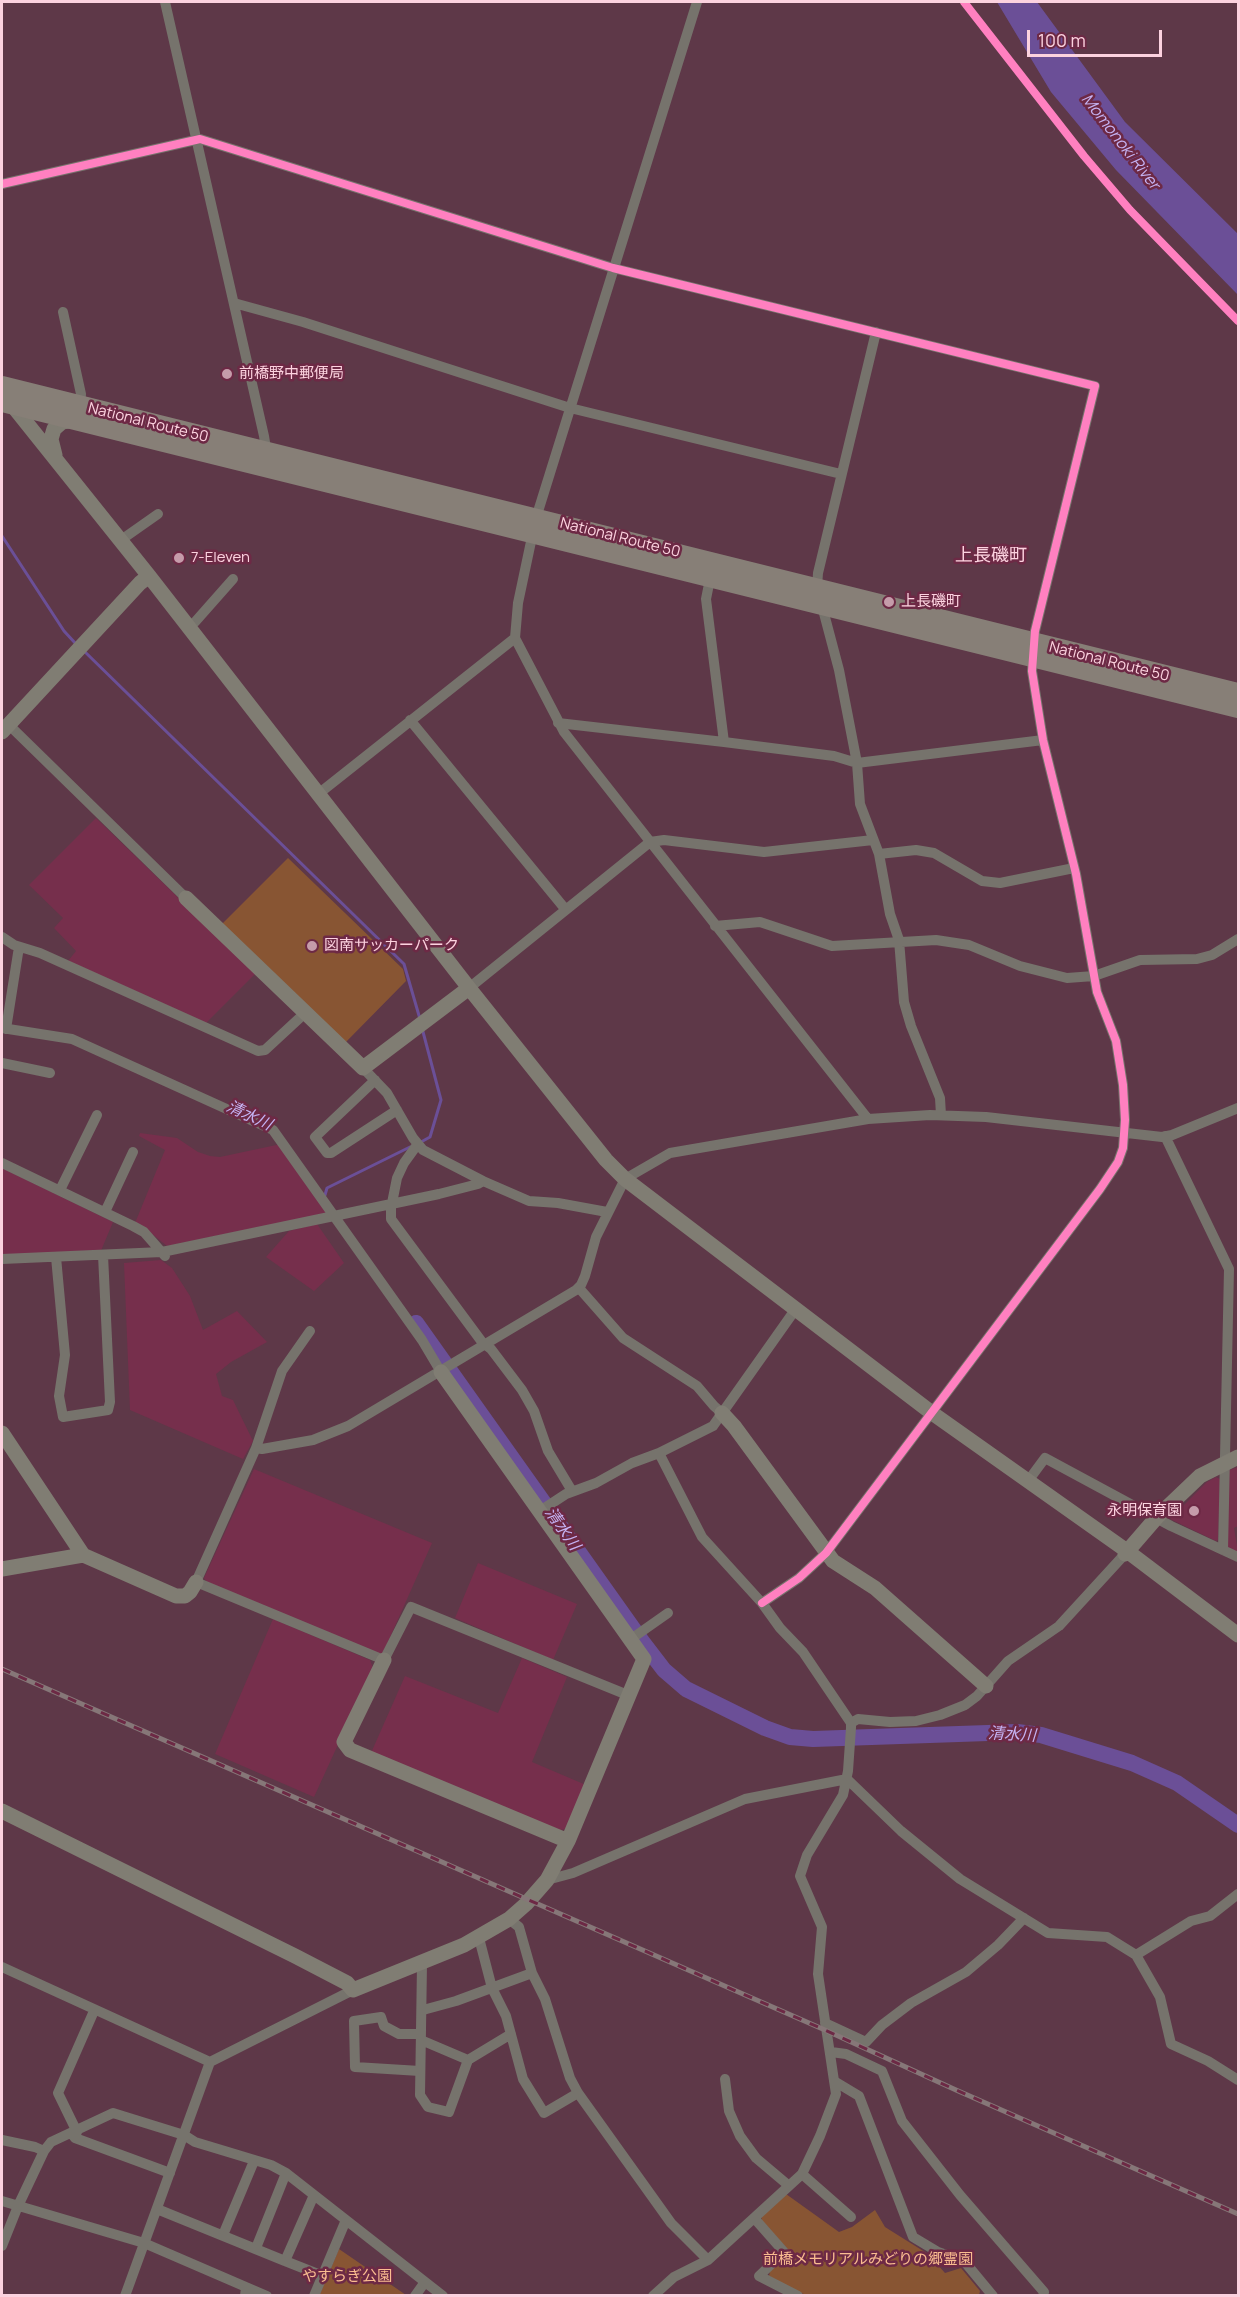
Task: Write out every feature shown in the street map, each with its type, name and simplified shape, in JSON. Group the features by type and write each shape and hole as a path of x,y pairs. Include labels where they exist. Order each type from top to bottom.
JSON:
{"highway":[{"name":"National Route 50","path":"2,386 77,413"},
{"name":"National Route 50","path":"5,399 77,413 535,525 1032,650 1239,708"},
{"name":"National Route 50","path":"535,525 710,579 818,596"},
{"name":"National Route 50","path":"1032,650 1239,693"}],"street":[{"path":"165,2 267,459"},
{"path":"697,2 535,525 518,603 515,638 558,723 868,1119"},
{"path":"2,184 196,139 614,268 1095,386 1032,650 1032,671 1044,740 1074,868 1097,992 1116,1041 1123,1085 1124,1133 1118,1162 826,1553 811,1568 762,1603"},
{"path":"234,303 303,322 570,408 841,474"},
{"path":"55,458 51,439 54,429 77,413 81,394 63,312"},
{"path":"876,332 818,573 818,596 839,670 857,763 860,804 879,854 890,914 899,940 904,1002 911,1026 940,1098 941,1115"},
{"path":"5,399 121,540 469,988 606,1160 624,1179 932,1413 1239,1635"},
{"path":"121,540 158,514"},
{"path":"149,576 4,725 375,1080 387,1093 417,1145 437,1158 529,1201 558,1203 607,1212"},
{"path":"188,626 195,622 233,579"},
{"path":"710,579 706,599 724,741"},
{"path":"318,795 515,638"},
{"path":"410,720 566,910"},
{"path":"558,723 724,741 834,756 857,763 1044,740"},
{"path":"363,1068 469,988 650,842 664,840 764,852 873,840"},
{"path":"879,854 916,850 934,854 982,881 1000,883 1074,868"},
{"path":"715,926 760,922 832,946 899,940 936,940 969,945 1020,966 1067,978 1094,976 1140,960 1197,959 1212,955 1239,939"},
{"path":"2,938 19,947 36,951 258,1051 265,1050 305,1013"},
{"path":"19,947 4,1029 72,1039 268,1127 276,1133 635,1636 644,1659 568,1841 547,1880 526,1904 509,1919 479,1938 423,1964 353,1990 210,2062 125,2295"},
{"path":"2,1064 50,1073"},
{"path":"375,1080 315,1137 327,1152 331,1153 397,1110"},
{"path":"256,1448 307,1442 339,1431 579,1288 585,1276 594,1242 624,1179 670,1153 868,1119 941,1115 986,1117 1165,1136 1239,1108"},
{"path":"60,1190 97,1115"},
{"path":"1165,1136 1228,1269 1232,1460 1223,1550"},
{"path":"417,1145 400,1170 395,1186 390,1213 394,1226 529,1401 548,1451 572,1491"},
{"path":"105,1212 133,1152"},
{"path":"2,1163 144,1232 164,1254"},
{"path":"2,1259 164,1254 393,1204 483,1181"},
{"path":"56,1257 65,1355 59,1396 63,1418 108,1410 110,1402 103,1256"},
{"path":"579,1288 623,1338 697,1386 740,1434 826,1553 840,1567 875,1588 986,1686"},
{"path":"544,1508 572,1491 596,1483 632,1463 659,1453 713,1426 795,1310"},
{"path":"2,1433 83,1555 176,1596 185,1596 196,1582 256,1448 282,1371 310,1331"},
{"path":"653,2295 674,2277 708,2260 802,2174 836,2094 831,2052 827,2048 818,1974 822,1927 800,1876 807,1855 843,1795 847,1779 850,1723 809,1660 774,1621 762,1603 702,1537 659,1453"},
{"path":"1028,1481 1045,1458 1156,1517 1239,1557"},
{"path":"850,1723 858,1719 905,1722 933,1718 965,1705 1008,1661 1059,1626 1156,1517 1200,1476 1232,1460"},
{"path":"2,1569 83,1555"},
{"path":"196,1582 384,1660"},
{"path":"568,1841 350,1750 344,1742 411,1606 630,1696"},
{"path":"635,1636 668,1613"},
{"path":"547,1880 573,1873 745,1799 847,1779"},
{"path":"847,1779 901,1831 960,1879 1048,1933 1107,1937 1136,1955 1160,1998 1171,2044 1208,2061 1239,2080"},
{"path":"2,1810 295,1956 347,1983 353,1990"},
{"path":"1136,1955 1191,1921 1210,1916 1239,1894"},
{"path":"825,2022 866,2042 882,2025 911,2003 966,1972 998,1946 1024,1918"},
{"path":"509,1919 519,1928 532,1973 545,1999 570,2078 578,2093 671,2223 708,2260"},
{"path":"479,1938 492,1988 506,2016 524,2079 544,2113 578,2093"},
{"path":"423,1964 420,2095 428,2107 449,2112 468,2060 511,2034"},
{"path":"2,1967 94,2011 210,2062"},
{"path":"423,2010 456,2001 532,1973"},
{"path":"94,2011 58,2093 75,2138 170,2173"},
{"path":"420,2071 355,2067 354,2021 381,2017 384,2026 399,2034 421,2037 468,2060"},
{"path":"831,2052 846,2054 882,2071 902,2121 960,2195 1044,2292 1043,2295"},
{"path":"725,2079 729,2111 740,2136 756,2158 788,2185"},
{"path":"834,2081 859,2096 913,2237 938,2252 964,2261 993,2295"},
{"path":"2,2246 18,2206 44,2151 51,2142 75,2133 113,2113 184,2135 195,2142 271,2165 286,2173 443,2295"},
{"path":"2,2140 44,2151"},
{"path":"223,2235 254,2161"},
{"path":"256,2248 286,2173"},
{"path":"802,2174 851,2217"},
{"path":"285,2261 314,2195"},
{"path":"2,2201 144,2243 245,2291 267,2295"},
{"path":"157,2210 323,2276"},
{"path":"754,2218 784,2252 759,2276 798,2295"},
{"path":"314,2295 346,2220"},
{"path":"415,2295 425,2282"}],"shaded area":[{"path":"96,818 256,973 206,1023 68,961 76,951 54,928 63,918 29,885"},
{"path":"140,1133 177,1138 198,1152 220,1157 281,1144 329,1213 167,1246 135,1223 165,1150 139,1136"},
{"path":"2,1168 113,1222 100,1253 2,1256"},
{"path":"317,1224 344,1263 314,1291 266,1257 289,1231"},
{"path":"161,1260 172,1268 190,1296 203,1330 237,1311 267,1342 231,1362 216,1374 222,1396 233,1400 253,1441 243,1459 130,1410 124,1263"},
{"path":"1238,1467 1238,1526 1234,1528 1238,1552 1227,1548 1227,1471"},
{"path":"254,1469 432,1543 383,1653 376,1654 207,1582 204,1578"},
{"path":"1216,1477 1220,1479 1218,1540 1216,1541 1170,1519 1207,1482"},
{"path":"478,1563 577,1604 553,1660 455,1618"},
{"path":"273,1619 370,1660 373,1668 314,1797 215,1754"},
{"path":"522,1658 567,1677 532,1762 586,1785 568,1828 558,1831 371,1753 405,1676 498,1713"}],"green space":[{"name":"図南サッカーパーク","path":"288,858 403,969 406,981 345,1043 222,924"},
{"name":"前橋メモリアルみどりの郷霊園","path":"786,2194 839,2232 852,2227 875,2210 885,2227 928,2254 945,2273 961,2268 980,2291 979,2295 809,2296 793,2290 769,2276 770,2271 790,2252 762,2221 761,2215"},
{"name":"やすらぎ公園","path":"339,2249 406,2295 319,2296"}],"water":[{"name":"Momonoki River","path":"997,2 1037,2 1125,122 1238,234 1238,295 1116,170 1051,92"}],"waterway":[{"path":"2,536 64,631 76,644"},
{"path":"83,650 404,964 420,1019"},
{"path":"421,1142 430,1137 441,1100 422,1028"},
{"path":"325,1195 327,1188 410,1147"},
{"name":"清水川","path":"416,1323 641,1640 664,1670 686,1689 765,1728 790,1737 813,1739 1017,1732 1041,1735 1132,1763 1177,1783 1238,1825"}],"railway":[{"path":"2,1669 1238,2214"}],"cycle path":[{"path":"964,2 1084,156 1130,210 1238,321"},
{"path":"2,184 200,139 613,268 1095,386 1035,631 1032,671 1043,740 1076,874 1097,992 1116,1041 1123,1085 1125,1120 1123,1148 1118,1162 1100,1189 826,1553 799,1578 762,1603"}],"place":[{"name":"前橋野中郵便局","path":"227,374"},
{"name":"7-Eleven","path":"179,558"},
{"name":"上長磯町","path":"889,602"},
{"name":"図南サッカーパーク","path":"312,946"},
{"name":"永明保育園","path":"1194,1511"}],"district":[{"name":"上長磯町","path":"991,556"}]}
